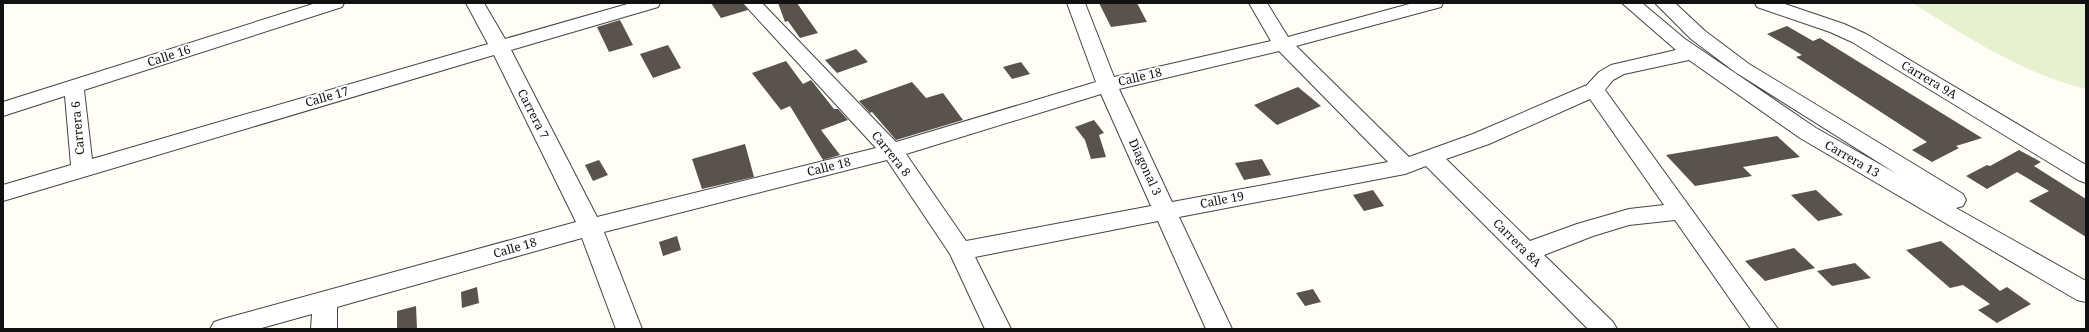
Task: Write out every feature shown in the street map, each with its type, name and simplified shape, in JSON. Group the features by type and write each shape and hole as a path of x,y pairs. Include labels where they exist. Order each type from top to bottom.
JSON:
{"street":[{"name":"Calle 16","path":"3,108 74,87 335,3"},
{"name":"Carrera 7","path":"475,3 499,46 590,227 629,329"},
{"name":"Calle 17","path":"3,193 499,46 652,3"},
{"name":"Carrera 8","path":"752,3 892,152 960,251 998,329"},
{"name":"Diagonal 3","path":"1076,3 1107,85 1166,210 1219,329"},
{"path":"1258,3 1283,44 1405,166"},
{"name":"Calle 18","path":"223,329 590,227 892,152 1107,85 1283,44 1434,3"},
{"name":"Carrera 13","path":"1631,3 1692,53 1808,133 2086,293"},
{"path":"1664,3 1698,34 1742,68 1932,187 2086,276"},
{"name":"Carrera 9A","path":"1764,3 1837,28 1859,38 2086,175"},
{"path":"1692,53 1618,69 1606,76 1594,90 1765,329"},
{"name":"Carrera 6","path":"74,87 82,169"},
{"name":"Calle 19","path":"960,251 1166,210 1405,166 1431,158 1480,139 1594,90"},
{"name":"Carrera 8A","path":"1431,158 1604,329"},
{"path":"1526,252 1585,230 1629,217 1680,210"},
{"path":"324,329 325,300"}],"green space":[{"path":"1912,3 2086,3 2086,89 2040,74 2017,64 1974,41"}],"building":[{"path":"711,3 742,3 748,10 721,18"},
{"path":"778,3 797,3 818,33 800,38 788,21 785,22"},
{"path":"1099,3 1137,3 1147,22 1111,27"},
{"path":"620,20 633,45 609,52 597,27"},
{"path":"1787,26 1813,41 1820,38 1982,138 1956,146 1959,148 1932,162 1912,150 1927,142 1796,57 1802,55 1767,34"},
{"path":"668,45 681,68 653,78 640,54"},
{"path":"856,49 868,62 837,73 825,60"},
{"path":"786,61 803,84 811,80 834,109 838,109 848,120 821,130 840,155 823,160 790,106 781,110 752,73"},
{"path":"1021,62 1030,74 1012,79 1003,67"},
{"path":"912,82 926,98 943,93 963,120 896,140 872,112 870,113 859,101"},
{"path":"1298,87 1321,106 1277,125 1254,105"},
{"path":"1094,120 1104,133 1099,135 1106,157 1091,159 1085,140 1075,127"},
{"path":"1777,136 1800,157 1743,167 1752,176 1695,186 1666,155"},
{"path":"745,144 754,177 702,189 692,159"},
{"path":"2019,150 2041,162 2034,166 2086,199 2086,237 2029,201 2049,191 2017,172 1987,189 1966,176 1987,165 1990,166"},
{"path":"1262,159 1271,175 1244,180 1235,163"},
{"path":"599,160 608,175 593,181 585,165"},
{"path":"1373,190 1384,206 1364,211 1353,195"},
{"path":"1816,190 1843,215 1818,221 1791,195"},
{"path":"677,236 681,250 663,256 659,242"},
{"path":"1941,241 2000,291 2007,287 2031,304 1997,323 1978,310 1990,304 1963,285 1950,288 1906,250"},
{"path":"1794,248 1815,268 1765,281 1745,261"},
{"path":"1855,263 1871,278 1832,286 1817,271"},
{"path":"477,287 479,303 462,308 461,292"},
{"path":"1313,289 1321,302 1305,306 1296,293"},
{"path":"416,306 417,329 397,329 397,311"}]}
